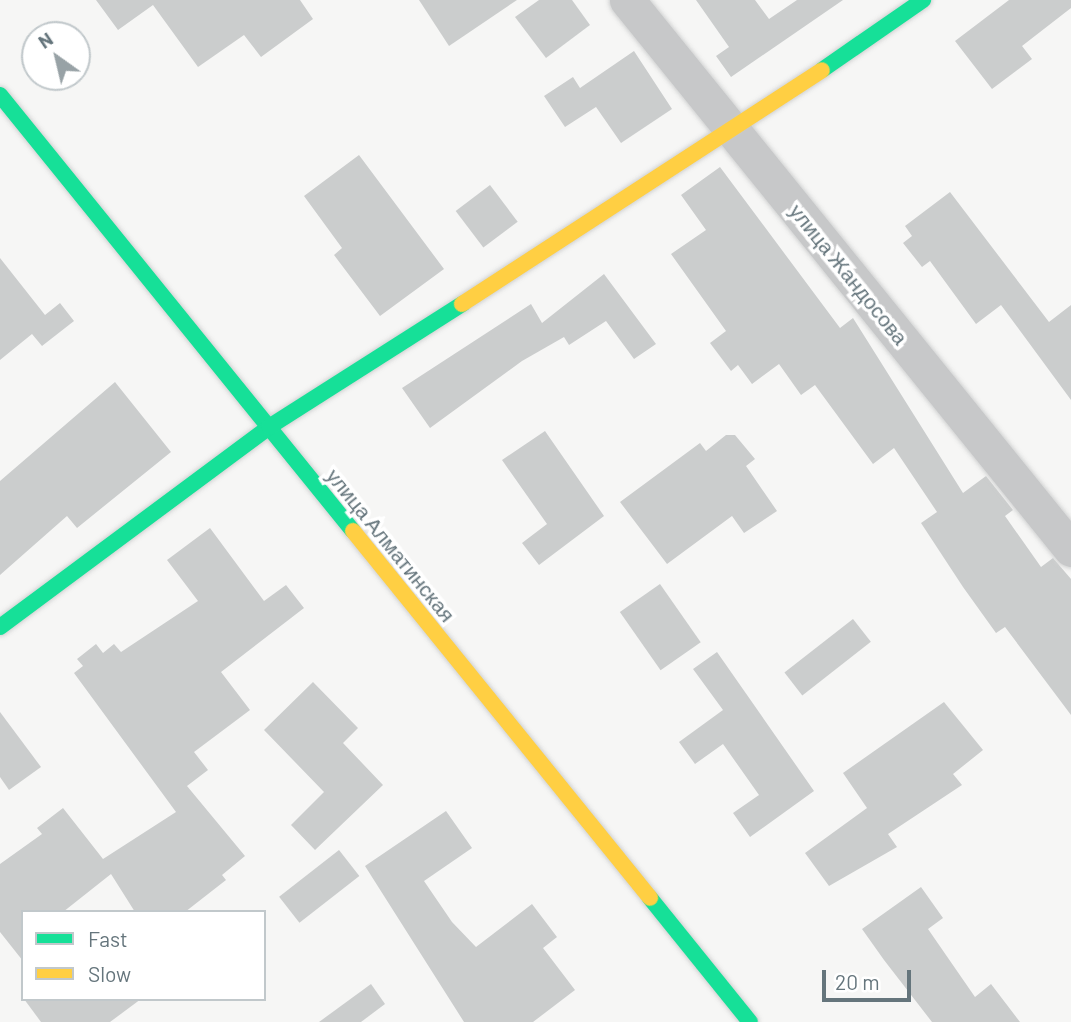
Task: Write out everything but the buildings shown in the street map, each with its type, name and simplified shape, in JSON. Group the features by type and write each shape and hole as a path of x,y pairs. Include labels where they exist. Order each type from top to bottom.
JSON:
{"street":[{"name":"улица Жандосова","path":"627,0 1071,549"},
{"path":"0,627 269,428 734,132 923,0"},
{"name":"улица Алматинская","path":"0,95 750,1022"}],"traffic: fast":[{"path":"822,70 923,0"},
{"path":"0,95 353,531"},
{"path":"0,627 269,427 462,304"},
{"path":"650,898 750,1022"}],"traffic: slow":[{"path":"462,304 822,70"},
{"path":"353,531 650,898"}]}
